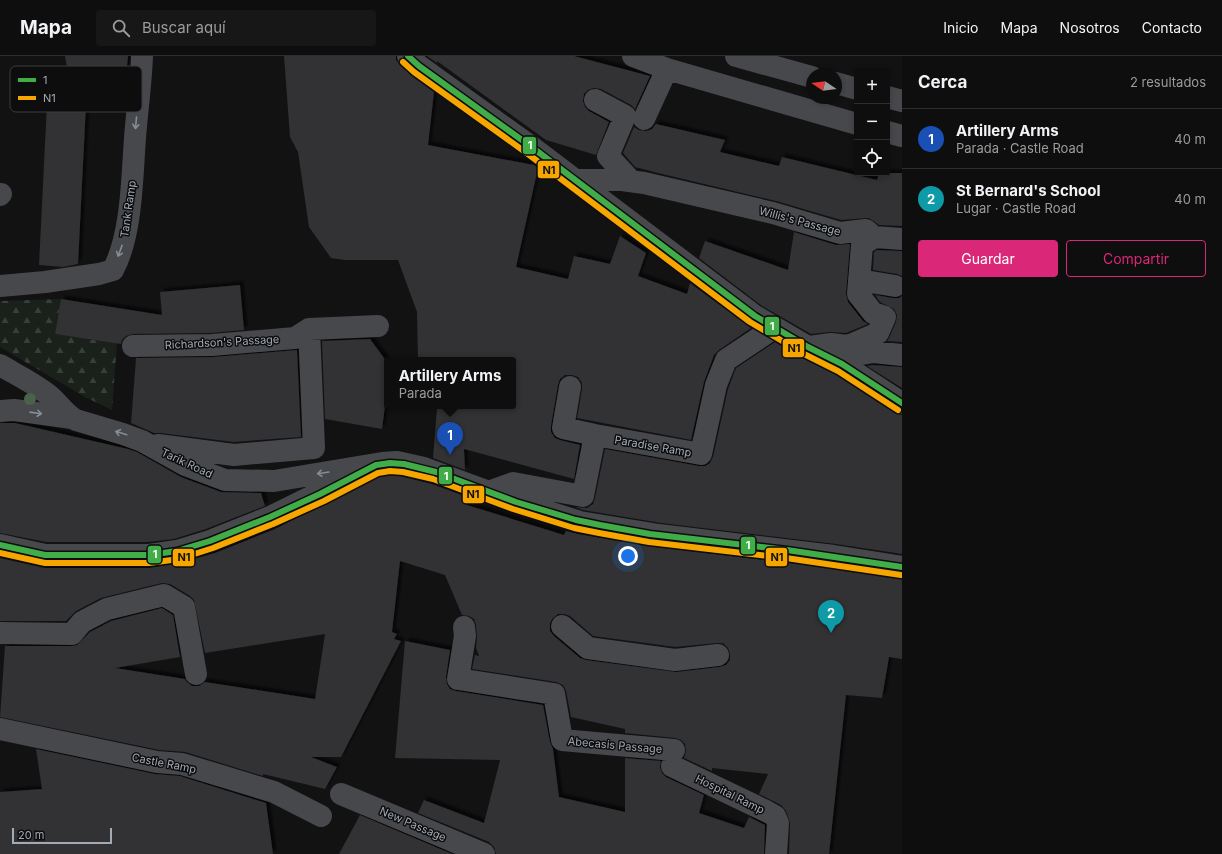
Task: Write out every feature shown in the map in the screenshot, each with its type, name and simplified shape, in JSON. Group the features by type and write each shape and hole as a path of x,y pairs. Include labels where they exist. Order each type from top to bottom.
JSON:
{"street":[{"name":"Tank Ramp","path":"141,66 142,56"},
{"path":"408,56 419,66 575,180 755,316 808,347 842,364 902,403"},
{"path":"633,56 667,69 854,123"},
{"path":"736,56 806,75"},
{"path":"644,119 667,69"},
{"path":"842,85 854,88"},
{"path":"890,98 902,101"},
{"path":"595,100 625,116 608,156 631,181"},
{"name":"Tank Ramp","path":"0,286 45,282 99,274 113,270 123,243 127,224 138,112"},
{"path":"890,133 902,136"},
{"name":"Willis's Passage","path":"575,180 631,181 644,183 773,213 840,233 866,230 874,237 902,239"},
{"path":"808,347 831,344 848,346 878,333 885,317 873,313 858,294 862,245 874,237"},
{"path":"859,280 895,286"},
{"name":"Richardson's Passage","path":"133,346 212,345 295,338 309,329 378,326"},
{"name":"Paradise Ramp","path":"570,387 563,428 701,454 716,385 726,360 774,328"},
{"path":"145,443 234,455 314,448 309,329"},
{"path":"831,358 873,352 902,355"},
{"path":"0,365 46,393 59,403 72,418"},
{"name":"Tarik Road","path":"0,411 14,410 72,418 123,434 145,443 185,465 226,480 274,482 386,463"},
{"path":"488,492 512,483 583,496 595,435"},
{"path":"0,545 44,555 149,555 177,550 210,541 270,517 386,463 424,468 525,505 580,522 659,535 834,556 902,567"},
{"path":"0,633 72,634 82,622 107,609 164,595 184,607 196,674"},
{"name":"Abecasis Passage","path":"464,626 465,636 458,679 554,694 562,740 673,758"},
{"path":"562,626 588,648 675,660 718,655"},
{"name":"Castle Ramp","path":"0,729 157,762 182,764 274,792 321,816"},
{"name":"Hospital Ramp","path":"673,758 775,816 778,822 776,854"},
{"name":"New Passage","path":"341,794 484,854"}],"green space":[{"path":"61,299 55,334 117,343 112,410 85,397 0,347 0,301"}],"building":[{"path":"65,56 128,56 127,66 67,66"},
{"path":"284,56 396,56 396,60 400,65 434,92 428,145 534,165 538,168 516,267 568,279 574,256 610,264 620,236 646,253 638,276 687,294 690,283 751,328 714,355 704,382 691,440 577,418 582,383 578,377 565,375 560,379 558,385 551,432 555,438 580,445 574,479 464,449 465,470 433,458 437,409 516,409 516,357 418,357 417,312 398,260 345,260 331,258 309,227 298,152 290,137"},
{"path":"427,56 574,56 650,76 635,109 631,105 601,89 594,88 588,90 584,94 583,101 585,107 589,111 609,122 596,155 546,140 437,61 437,63"},
{"path":"47,112 86,112 78,264 63,267 39,265"},
{"path":"656,124 725,140 720,152 779,166 782,157 854,174 854,176 877,180 878,176 890,176 890,173 902,173 902,226 879,225 869,218 841,220 776,201 635,167 623,153 634,127 639,130 646,131 652,129"},
{"path":"794,232 836,245 850,244 846,294 848,302 863,321 868,324 846,333 830,332 811,334 762,306 699,258 705,241 788,270"},
{"path":"877,250 902,251 902,276 873,270 874,252"},
{"path":"240,285 244,330 211,333 133,334 126,336 122,340 121,344 55,334 61,299 162,315 160,292"},
{"path":"875,295 893,298 899,298 902,296 902,342 887,341 896,322 897,315 894,309 880,302"},
{"path":"370,339 384,358 385,409 382,429 325,419 322,341"},
{"path":"775,342 802,358 836,375 895,413 902,415 902,554 836,544 661,523 583,510 575,507 587,508 593,504 605,449 699,466 705,466 710,463 713,457 728,389 736,368"},
{"path":"297,350 301,437 234,442 154,433 131,423 136,358 213,357"},
{"path":"867,366 902,367 902,388"},
{"path":"0,423 15,423 128,449 137,452 181,477 221,492 261,493 265,506 206,529 174,539 148,542 46,542 0,533"},
{"path":"383,475 396,475 432,484 467,497 467,505 564,535 566,531 657,547 832,568 902,579 902,659 889,657 882,698 846,695 829,854 789,854 790,823 786,811 781,805 759,794 768,774 712,768 712,771 684,758 686,751 685,744 681,740 675,738 625,733 625,729 571,717 566,691 563,685 556,682 472,669 475,655 479,656 476,648 476,625 474,619 469,616 462,615 445,575 400,561 392,632 397,634 394,639 401,641 341,757 311,757 337,767 325,789 263,774 263,776 185,752 159,750 0,717 5,646 77,645 90,632 111,621 162,608 173,615 180,657 115,668 185,679 192,686 199,686 205,682 315,699 325,634 205,653 194,600 170,584 162,583 101,598 76,611 66,621 0,621 0,558 45,568 149,568 179,563 215,553 275,529","holes":["558,614 570,616 593,636 675,647 723,643 728,648 730,660 726,665 719,667 676,672 586,660 580,658 550,631 550,623 553,618"]},
{"path":"405,641 450,650 446,677 447,684 450,689 543,705 550,742 553,749 559,797 625,812 625,758 661,761 660,767 662,773 666,777 704,795 699,813 744,828 749,817 765,825 764,854 496,854 494,847 489,842 418,813 424,800 484,823 500,760 395,758"},
{"path":"36,749 155,774 180,776 266,803 273,854 0,854 0,792 42,789"},
{"path":"360,815 452,854 339,854"}],"transit line":[{"name":"1","path":"408,56 419,66 533,148 755,316 808,347 842,364 902,403"},
{"name":"N1","path":"403,62 414,72 528,154 750,322 804,354 838,371 898,410"},
{"name":"1","path":"0,545 45,555 149,555 177,551 210,541 270,517 320,494 376,465 390,463 404,464 436,472 516,502 576,520 600,525 650,534 787,550 902,567"},
{"name":"N1","path":"0,553 45,563 149,563 179,559 213,548 273,524 324,501 378,473 390,471 403,472 433,479 513,509 574,528 649,542 786,558 901,575"}],"place":[{"name":"Artillery Arms","path":"450,455"},
{"name":"St Bernard's School","path":"831,633"}]}
